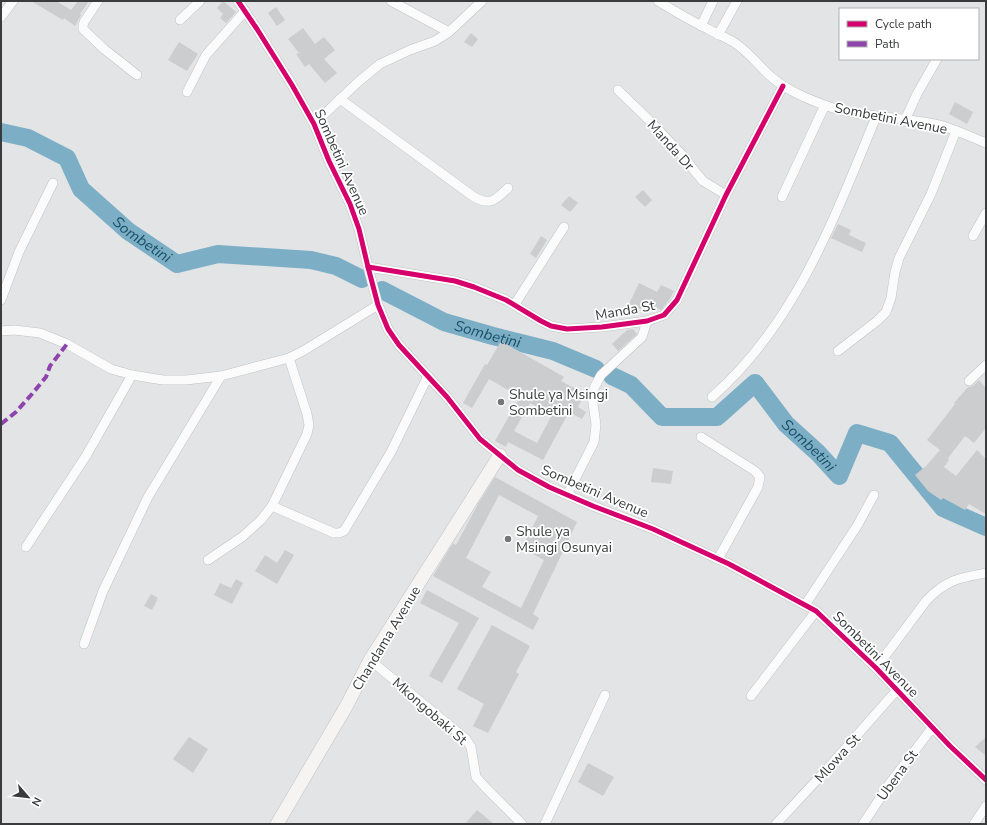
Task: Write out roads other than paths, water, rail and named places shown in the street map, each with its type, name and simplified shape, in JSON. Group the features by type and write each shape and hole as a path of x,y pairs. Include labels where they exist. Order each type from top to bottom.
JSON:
{"street":[{"path":"1,17 13,1"},
{"path":"98,1 84,22 84,29 104,49 137,75"},
{"path":"180,20 200,1"},
{"name":"Sombetini Avenue","path":"238,1 292,84 314,124 329,161 350,204 359,229 378,305 388,329 399,345 447,397 480,439 518,470 549,487 653,529 718,559 816,611 876,668 932,728 986,780"},
{"path":"391,1 449,32"},
{"name":"Sombetini Avenue","path":"314,124 380,64 410,50 435,41 449,32 482,1"},
{"path":"701,26 713,1"},
{"path":"718,35 737,1"},
{"name":"Sombetini Avenue","path":"660,2 743,48 766,72 783,86 825,105 847,112 876,117 930,123 986,142"},
{"path":"187,92 206,55 245,11"},
{"path":"905,120 917,94 936,60"},
{"name":"Manda St","path":"368,267 455,281 515,304 551,326 567,329 595,328 647,321 664,315 677,300 726,195 783,86"},
{"name":"Manda Dr","path":"618,90 685,158 703,181 726,195"},
{"path":"340,100 474,197 482,201 490,201 497,198 508,188"},
{"path":"782,198 825,105"},
{"path":"712,397 738,372 781,317 801,286 846,190 876,117"},
{"path":"838,351 877,322 890,306 895,272 899,258 928,199 956,131"},
{"path":"1,300 19,252 53,183"},
{"path":"973,236 986,213"},
{"path":"515,304 564,227"},
{"path":"1,331 14,330 40,333 67,344 111,369 132,375 163,380 186,380 221,376 288,358 303,351 378,305"},
{"path":"567,495 594,442 596,424 592,396 594,388 601,376 642,337 647,321"},
{"path":"208,560 242,537 261,520 272,506 304,443 309,424 288,358"},
{"path":"969,382 986,365"},
{"path":"26,547 86,456 132,375"},
{"path":"84,644 103,591 148,497 221,376"},
{"path":"272,506 334,533 344,531 391,452 428,376"},
{"path":"701,437 755,471 760,477 758,487 718,559"},
{"name":"Chandama Avenue","path":"277,824 347,705 370,660 500,455"},
{"path":"805,605 857,526 874,495"},
{"path":"876,668 926,601 935,592 947,583 961,577 986,573"},
{"path":"751,696 816,611"},
{"name":"Mkongobaki St","path":"370,660 466,740 471,747 476,777 522,824"},
{"name":"Mlowa St","path":"776,824 828,768 896,690"},
{"path":"545,824 605,694"},
{"name":"Ubena St","path":"863,824 890,783 932,728"},
{"path":"974,824 986,806"}],"waterway":[{"name":"Sombetini","path":"1,132 28,138 67,158 81,189 128,231 177,264 218,254 311,260 336,266 362,279"},
{"name":"Sombetini","path":"382,290 444,322 553,351 596,369"},
{"name":"Sombetini","path":"612,376 631,385 662,417 717,417 755,383 786,424 818,453 839,476 857,433 890,443 943,508 986,527"}],"place":[{"name":"Shule ya Msingi Sombetini","path":"501,402"},
{"name":"Shule ya Msingi Osunyai","path":"508,539"}]}
